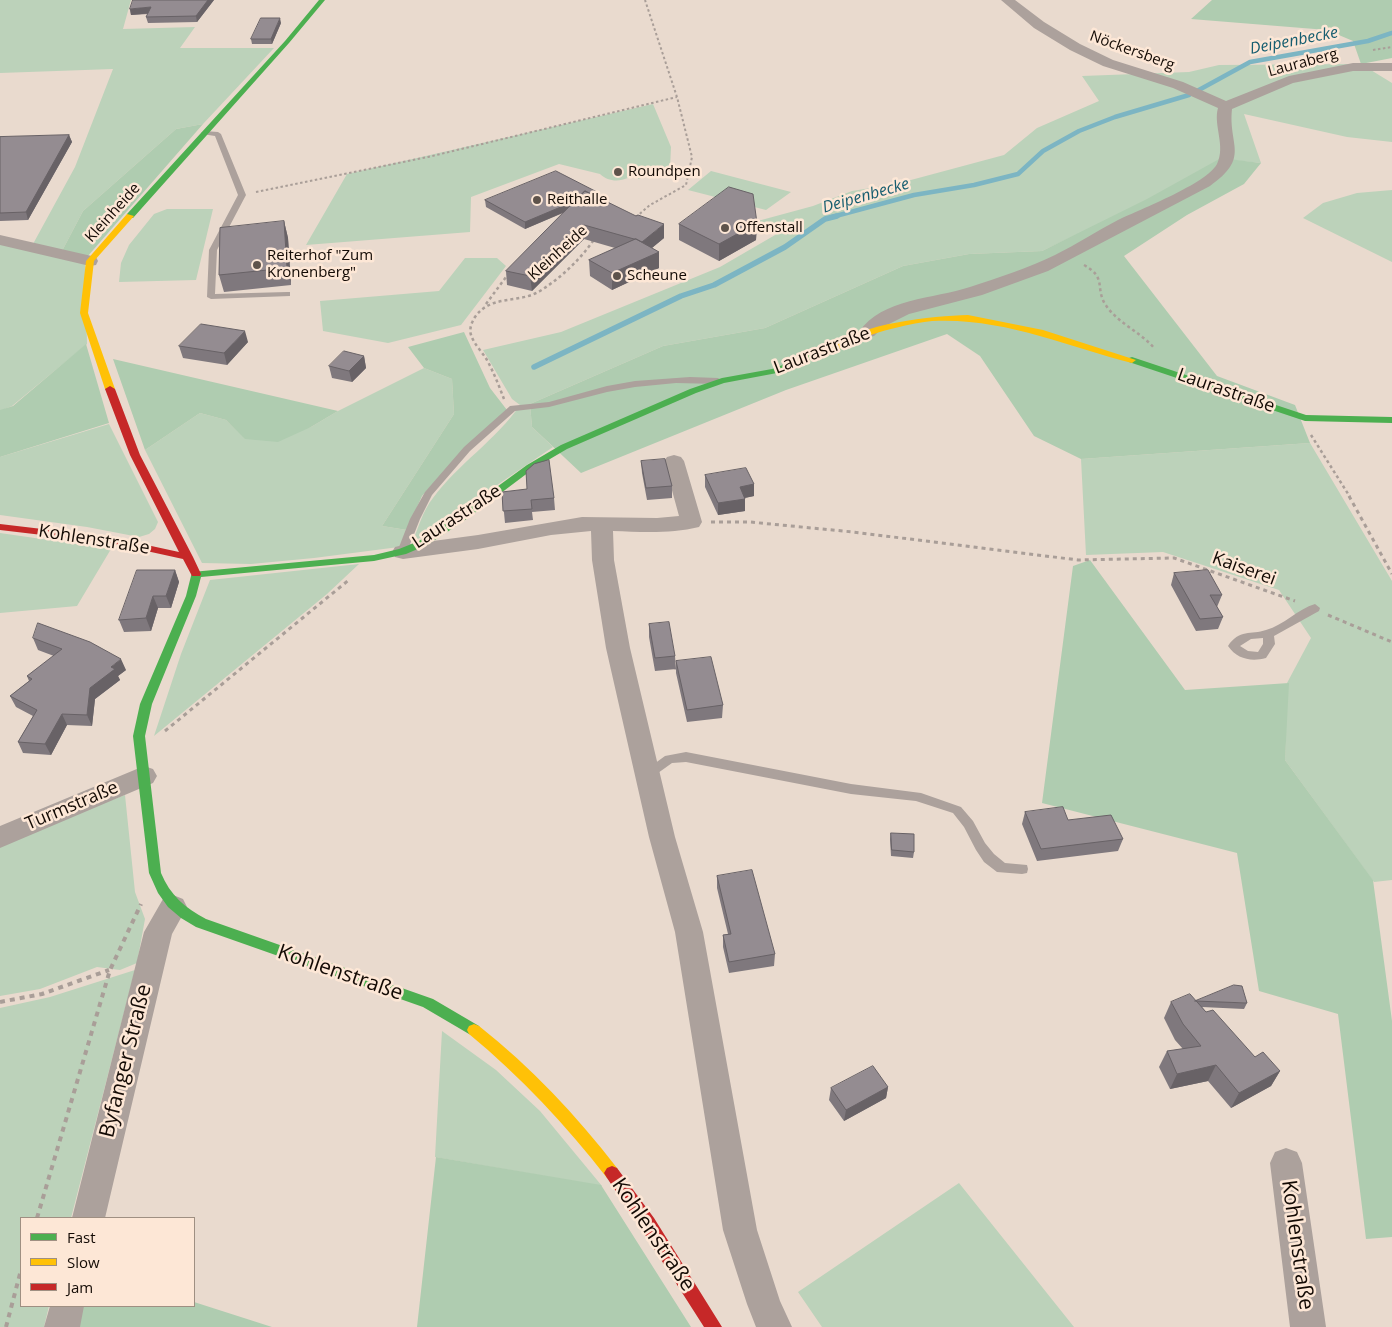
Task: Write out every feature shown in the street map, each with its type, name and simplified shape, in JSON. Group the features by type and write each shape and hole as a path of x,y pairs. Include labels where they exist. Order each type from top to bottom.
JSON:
{"street":[{"name":"Kleinheide","path":"196,574 135,455 114,402 84,313 90,261 287,42 322,0"},
{"name":"Nöckersberg","path":"1007,0 1039,25 1075,47 1108,63 1178,85 1226,106"},
{"name":"Lauraberg","path":"1226,106 1296,79 1353,67 1392,67"},
{"path":"868,332 874,324 887,317 974,292 1065,257 1094,239 1192,190 1216,175 1224,166 1226,157 1224,110 1226,106"},
{"path":"0,240 90,261"},
{"name":"Laurastraße","path":"402,552 423,543 457,521 530,467 564,447 693,391 722,381 774,371 835,348 868,332 930,319 968,318 1040,332 1157,368 1305,418 1392,420"},
{"path":"674,461 691,522"},
{"name":"Laurastraße","path":"196,574 374,558 582,524 602,526 658,525 691,522"},
{"path":"602,526 603,560 618,648 662,837 689,932 740,1230 764,1304 774,1327"},
{"name":"Kohlenstraße","path":"0,528 110,540 188,557"},
{"name":"Kohlenstraße","path":"196,574 191,596 146,704 139,736 155,873 160,889 172,907 201,923 249,942 428,1003 453,1015 474,1030 548,1096 575,1125 671,1261 714,1327"},
{"name":"Turmstraße","path":"0,837 144,776"},
{"name":"Byfanger Straße","path":"88,1217 158,932 172,907"},
{"name":"Kohlenstraße","path":"1286,1163 1308,1327"},
{"path":"62,1327 67,1307"}],"lane":[{"path":"204,133 218,134 242,195 213,250 210,297 288,294"},
{"path":"402,552 415,519 428,494 467,449 513,408 533,409 610,388 653,382 685,379 722,381"},
{"path":"1268,634 1314,608"},
{"path":"645,764 686,757 851,789 917,796 957,810 969,824 980,846 989,858 1002,868 1022,869"}],"path":[{"path":"630,222 650,205 686,185 692,157 677,97 645,0"},
{"path":"242,195 428,157 677,97"},
{"name":"Kleinheide","path":"485,304 539,293 562,274 596,238 588,238"},
{"path":"1065,257 1092,270 1100,280 1099,290 1105,306 1140,332 1154,346 1160,361 1157,368"},
{"path":"512,268 471,324 471,334 492,370 504,400 513,408"},
{"path":"1305,418 1312,437 1338,476 1392,574"},
{"name":"Kaiserei","path":"691,522 759,523 1078,560 1174,558 1314,608 1392,642"},
{"path":"140,749 170,728 374,558"},
{"path":"37,1217 110,970 155,873"},
{"path":"0,1002 42,994 110,970"},
{"path":"6,1327 20,1274"}],"green space":[{"path":"0,0 131,0 123,29 195,27 180,48 274,48 203,124 176,129 83,211 62,251 33,244 75,167 113,69 0,73"},
{"path":"1212,0 1392,0 1392,58 1361,64 1353,41 1327,30 1191,19"},
{"path":"1361,64 1392,83 1392,142 1347,137 1244,114 1261,163 1221,159 1217,168 1042,251 969,254 903,266 765,328 663,346 530,404 532,427 553,447 412,543 429,503 454,474 500,430 520,405 512,399 483,350 561,332 720,267 782,231 756,233 754,222 813,206 852,191 896,184 1004,155 1037,128 1099,101 1082,76 1189,72 1219,65"},
{"path":"653,104 671,147 670,169 638,179 637,171 629,178 614,180 600,174 559,164 471,197 470,232 306,245 347,174"},
{"path":"203,124 87,257 62,251 83,211 176,129"},
{"path":"1221,158 1261,163 1244,184 1187,215 1124,256 1217,376 1295,405 1310,443 1081,459 1034,436 980,356 947,334 786,390 581,473 532,427 530,404 663,346 765,328 903,266 969,254 1042,251 1147,199"},
{"path":"711,171 791,192 766,210 688,190"},
{"path":"1392,190 1392,262 1303,218 1323,203 1357,193"},
{"path":"167,209 213,209 196,280 119,282 121,263 129,245 154,214"},
{"path":"0,242 85,263 87,344 12,406 0,411"},
{"path":"465,258 497,258 506,266 461,325 388,343 323,331 320,301 439,291"},
{"path":"464,332 490,388 507,410 463,451 422,496 407,530 382,526 454,414 452,379 424,368 408,347"},
{"path":"86,344 109,423 0,457 0,410 13,406"},
{"path":"113,359 338,411 311,427 278,442 245,439 226,420 200,413 145,450"},
{"path":"424,368 452,379 454,414 382,526 407,530 399,547 251,564 202,563 145,450 200,413 226,420 245,438 311,427 338,411"},
{"path":"109,424 158,522 155,529 149,534 139,537 87,527 0,515 0,457"},
{"path":"1310,443 1392,581 1392,880 1374,882 1285,760 1287,683 1311,638 1279,590 1163,552 1086,555 1081,459"},
{"path":"0,533 111,549 77,606 0,613"},
{"path":"1090,560 1185,690 1289,683 1285,760 1373,880 1392,1021 1392,1237 1366,1239 1338,1014 1259,991 1237,853 1042,803 1073,566"},
{"path":"359,564 327,594 154,736 181,654 210,580"},
{"path":"125,795 135,892 145,919 137,963 120,970 97,967 40,989 0,996 0,842"},
{"path":"135,970 71,1217 20,1217 20,1307 49,1307 44,1327 0,1327 0,1008 50,997"},
{"path":"442,1031 496,1070 540,1111 602,1186 435,1157"},
{"path":"436,1157 601,1185 691,1327 417,1327"},
{"path":"959,1183 1074,1327 822,1327 798,1292"},
{"path":"195,1302 272,1327 72,1327 77,1307 195,1307"}],"building":[{"path":"133,0 208,0 196,16 146,17 151,7 130,9"},
{"path":"261,18 280,18 271,39 251,39"},
{"path":"69,135 26,212 0,213 0,137"},
{"name":"Reithalle","path":"556,171 597,192 591,194 585,191 575,201 525,222 485,200"},
{"path":"729,187 753,194 757,223 719,244 679,224"},
{"path":"585,191 636,216 638,215 664,224 642,242 584,225 530,276 506,271"},
{"path":"284,221 287,268 219,275 220,228"},
{"path":"636,239 659,252 612,273 589,260"},
{"path":"201,324 245,331 224,353 179,346"},
{"path":"344,351 364,356 349,371 329,366"},
{"path":"665,459 672,486 646,488 641,461"},
{"path":"549,460 554,498 531,500 532,509 503,511 502,492 527,489 526,471 534,464"},
{"path":"746,468 754,484 740,487 745,499 718,503 705,475"},
{"path":"137,570 175,570 166,596 153,596 146,618 119,620"},
{"path":"1208,570 1222,595 1210,595 1223,617 1200,619 1174,573"},
{"path":"669,622 675,656 655,658 649,624"},
{"path":"38,623 90,642 121,659 111,667 115,669 90,688 87,715 62,714 45,744 18,742 37,710 10,696 32,679 27,676 62,649 33,638"},
{"path":"711,657 723,705 687,710 676,661"},
{"path":"1063,807 1068,820 1111,815 1123,839 1041,849 1025,812"},
{"path":"891,833 914,834 914,852 892,850"},
{"path":"752,870 775,954 729,962 723,935 731,934 717,876"},
{"path":"1234,985 1242,986 1247,1003 1195,1001"},
{"path":"1190,994 1206,1012 1213,1010 1255,1057 1263,1052 1280,1071 1239,1093 1216,1065 1177,1074 1167,1051 1201,1046 1183,1024 1171,1002"},
{"path":"873,1066 888,1087 846,1110 831,1088"}],"waterway":[{"name":"Deipenbecke","path":"1197,91 1250,62 1368,41 1392,33"},
{"name":"Deipenbecke","path":"832,217 914,195 974,185 1018,174 1043,151 1079,131 1115,117 1189,95"},
{"name":"Deipenbecke","path":"534,367 681,296 714,285 785,247 825,219 837,216"}],"traffic: fast":[{"path":"130,216 287,42 322,0"},
{"path":"196,574 374,558 402,552 423,543 457,521 530,467 564,447 693,391 722,381 774,371 838,347"},
{"path":"1132,360 1305,418 1392,420"},
{"path":"196,574 191,596 146,704 139,736 155,873 167,897 185,914 201,923 428,1003 474,1030"}],"traffic: slow":[{"path":"110,389 84,313 90,261 130,216"},
{"path":"838,347 868,332 930,319 968,318 1040,332 1132,360"},
{"path":"474,1030 512,1062 548,1097 612,1173"}],"traffic: jam":[{"path":"110,389 135,455 196,574"},
{"path":"0,527 110,540 188,557"},
{"path":"612,1173 648,1224 714,1327"}],"place":[{"name":"Roundpen","path":"618,172"},
{"name":"Reithalle","path":"537,200"},
{"name":"Offenstall","path":"725,228"},
{"name":"Reiterhof \"Zum Kronenberg\"","path":"257,265"},
{"name":"Scheune","path":"617,276"}]}
